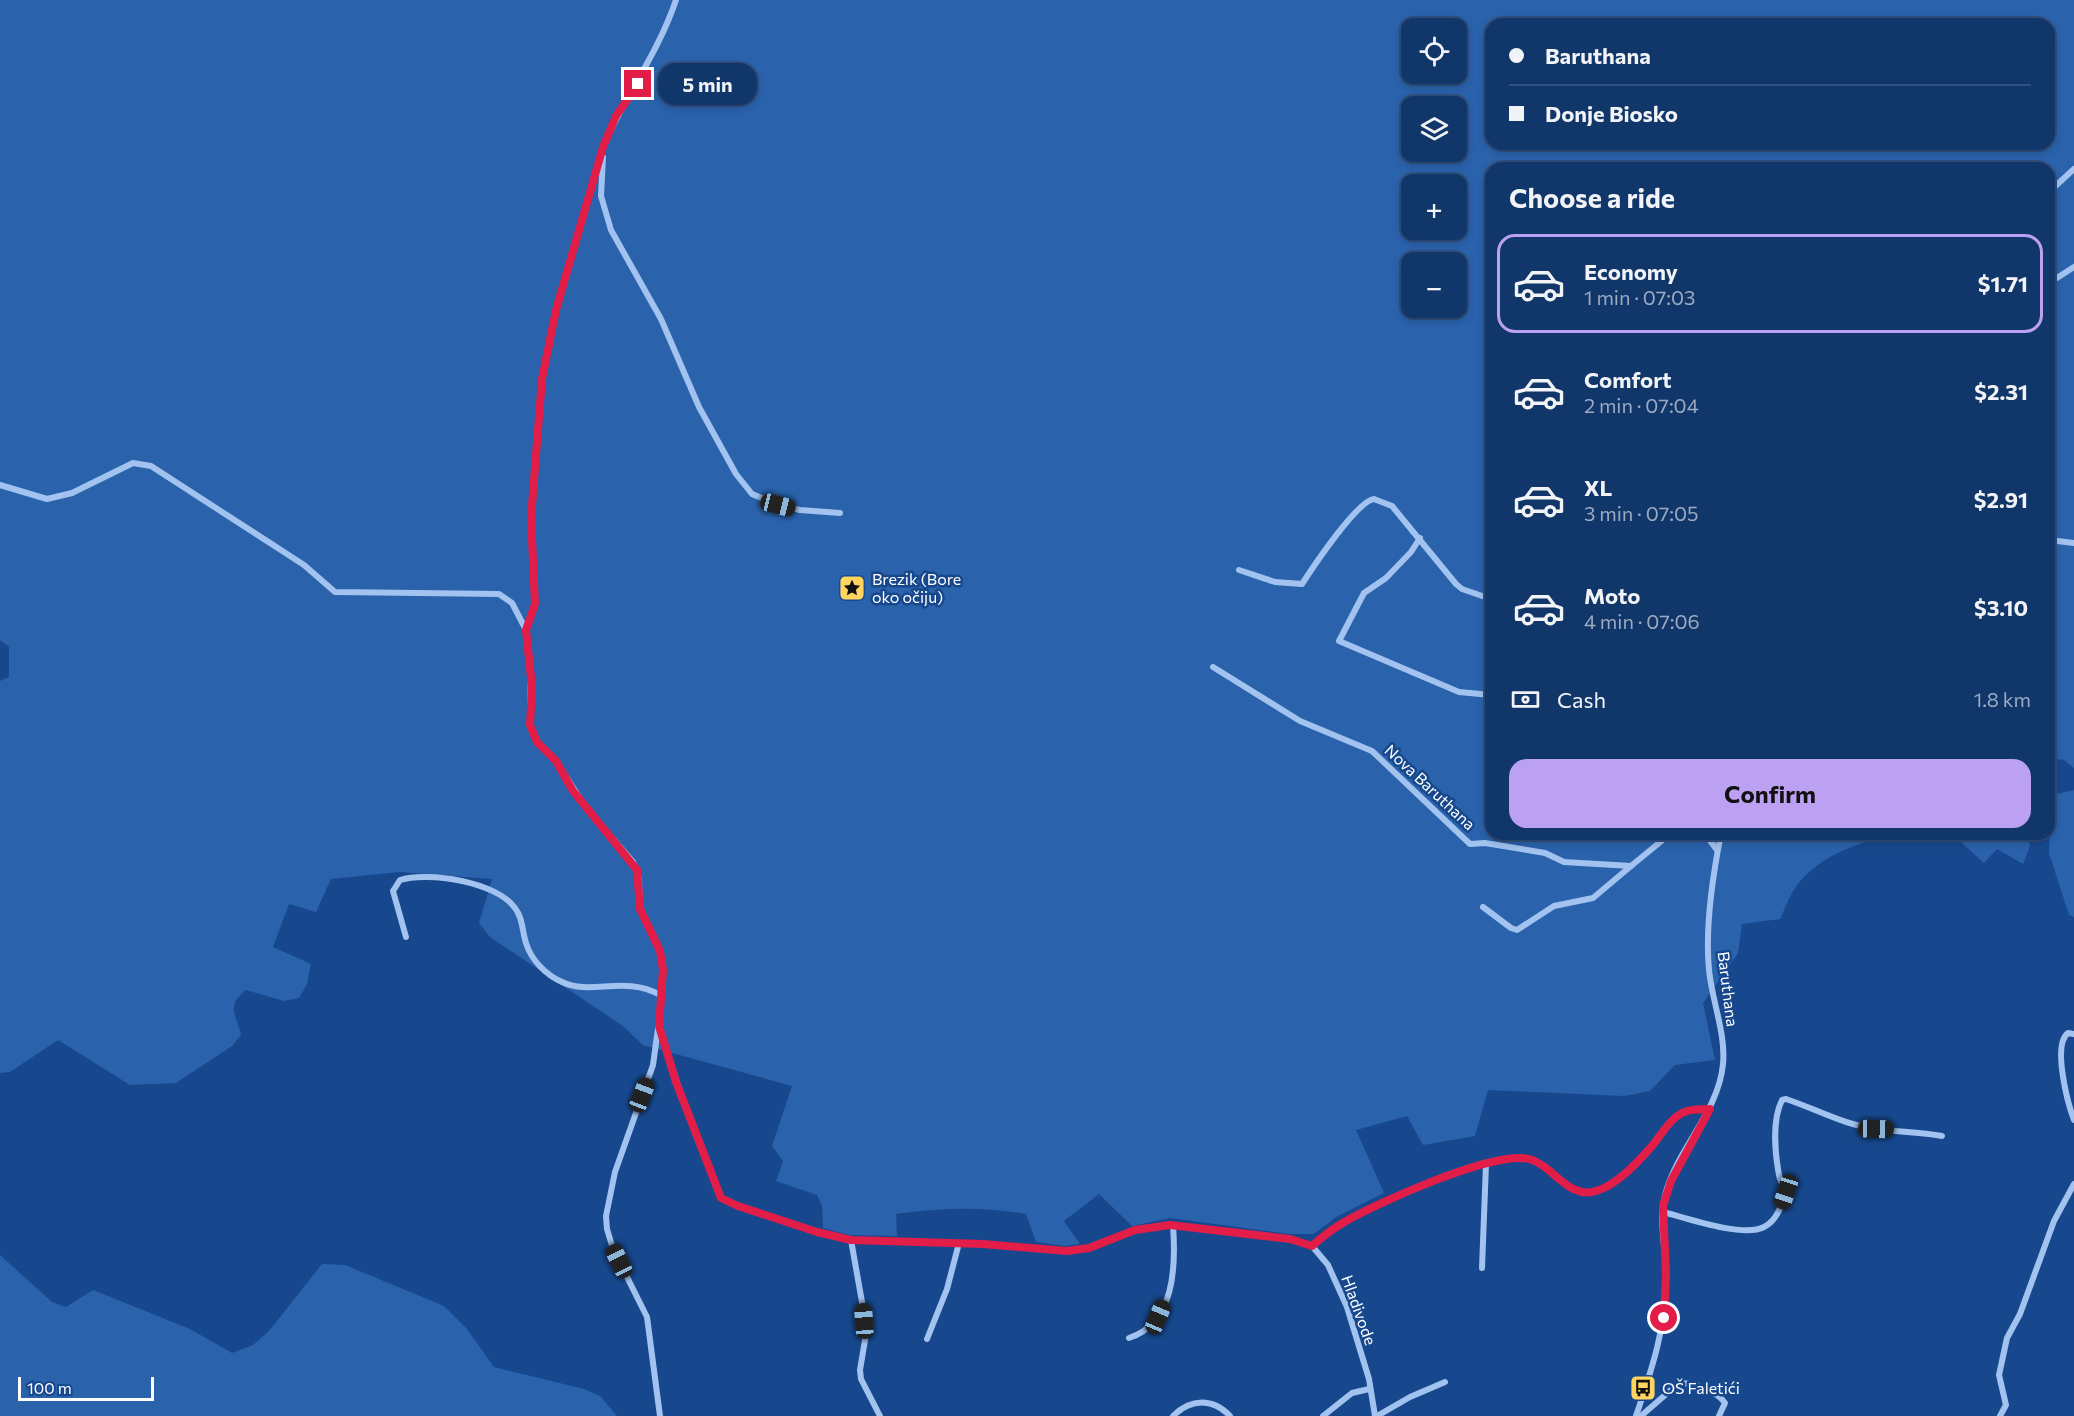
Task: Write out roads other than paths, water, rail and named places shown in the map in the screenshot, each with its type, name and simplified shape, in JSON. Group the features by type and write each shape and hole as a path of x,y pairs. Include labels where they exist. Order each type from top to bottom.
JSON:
{"street":[{"path":"526,630 535,604 531,518 546,348 603,147 616,116 656,50 676,0"},
{"path":"603,147 601,196 611,230 661,319 699,407 736,474 752,494 778,505 800,510 840,513"},
{"path":"2055,186 2074,169"},
{"path":"2055,279 2074,267"},
{"path":"0,485 47,499 72,493 133,463 151,466 304,565 335,592 498,594 512,603 526,630 531,670 530,725 532,734 562,770 586,808 637,870 640,909 660,951 663,970 659,1026 653,1065 615,1172 606,1216 613,1249 646,1317 660,1416"},
{"path":"1239,570 1275,582 1302,584 1318,558 1367,500 1385,501 1420,538 1462,590 1485,597"},
{"path":"1420,538 1411,552 1386,578 1364,592 1339,641 1458,692 1485,694"},
{"path":"2055,541 2074,543"},
{"name":"Nova Baruthana","path":"1213,667 1300,721 1372,751 1470,844 1485,843 1545,853 1564,862 1631,866"},
{"path":"1483,907 1517,930 1554,906 1593,898 1663,840"},
{"path":"1710,840 1717,850"},
{"name":"Baruthana","path":"1636,1416 1657,1354 1664,1318 1666,1274 1663,1212 1671,1181 1710,1109 1721,1082 1723,1063 1709,967 1719,840"},
{"path":"406,937 393,891 400,880 415,878 472,881 501,896 515,907 532,956 558,981 577,986 633,985 649,988 660,995"},
{"path":"659,1026 686,1107 721,1198 738,1206 817,1232 851,1240 959,1243 1067,1251 1089,1248 1143,1228 1173,1225 1290,1239 1312,1246 1340,1224 1435,1180 1512,1157 1529,1159 1543,1165 1570,1188 1586,1194 1598,1191 1621,1176 1679,1115 1697,1109 1710,1109"},
{"path":"2074,1034 2067,1033 2062,1042 2063,1082 2074,1120"},
{"path":"1663,1212 1740,1230 1765,1227 1776,1216 1786,1192 1779,1178 1776,1119 1782,1100 1786,1099 1846,1122 1876,1129 1901,1129 1942,1136"},
{"path":"1482,1268 1484,1165"},
{"path":"2010,1416 2001,1414 2005,1396 1999,1375 2007,1338 2020,1314 2054,1221 2074,1184"},
{"path":"1129,1338 1145,1332 1158,1317 1173,1283 1173,1225"},
{"path":"851,1240 862,1302 865,1340 860,1370 861,1379 880,1416"},
{"path":"927,1339 947,1289 959,1243"},
{"name":"Hladivode","path":"1312,1246 1328,1265 1347,1307 1369,1379 1369,1389 1376,1416"},
{"path":"1376,1416 1410,1397 1445,1382"},
{"path":"1641,1416 1672,1389 1683,1383 1714,1393 1723,1400 1725,1403 1719,1416"},
{"path":"1323,1416 1352,1393 1369,1389"},
{"path":"1173,1416 1185,1407 1204,1402 1215,1404 1230,1416"}],"place":[{"name":"Brezik (Bore oko očiju)","path":"852,588"},
{"name":"OŠ Faletići","path":"1643,1388"}]}
